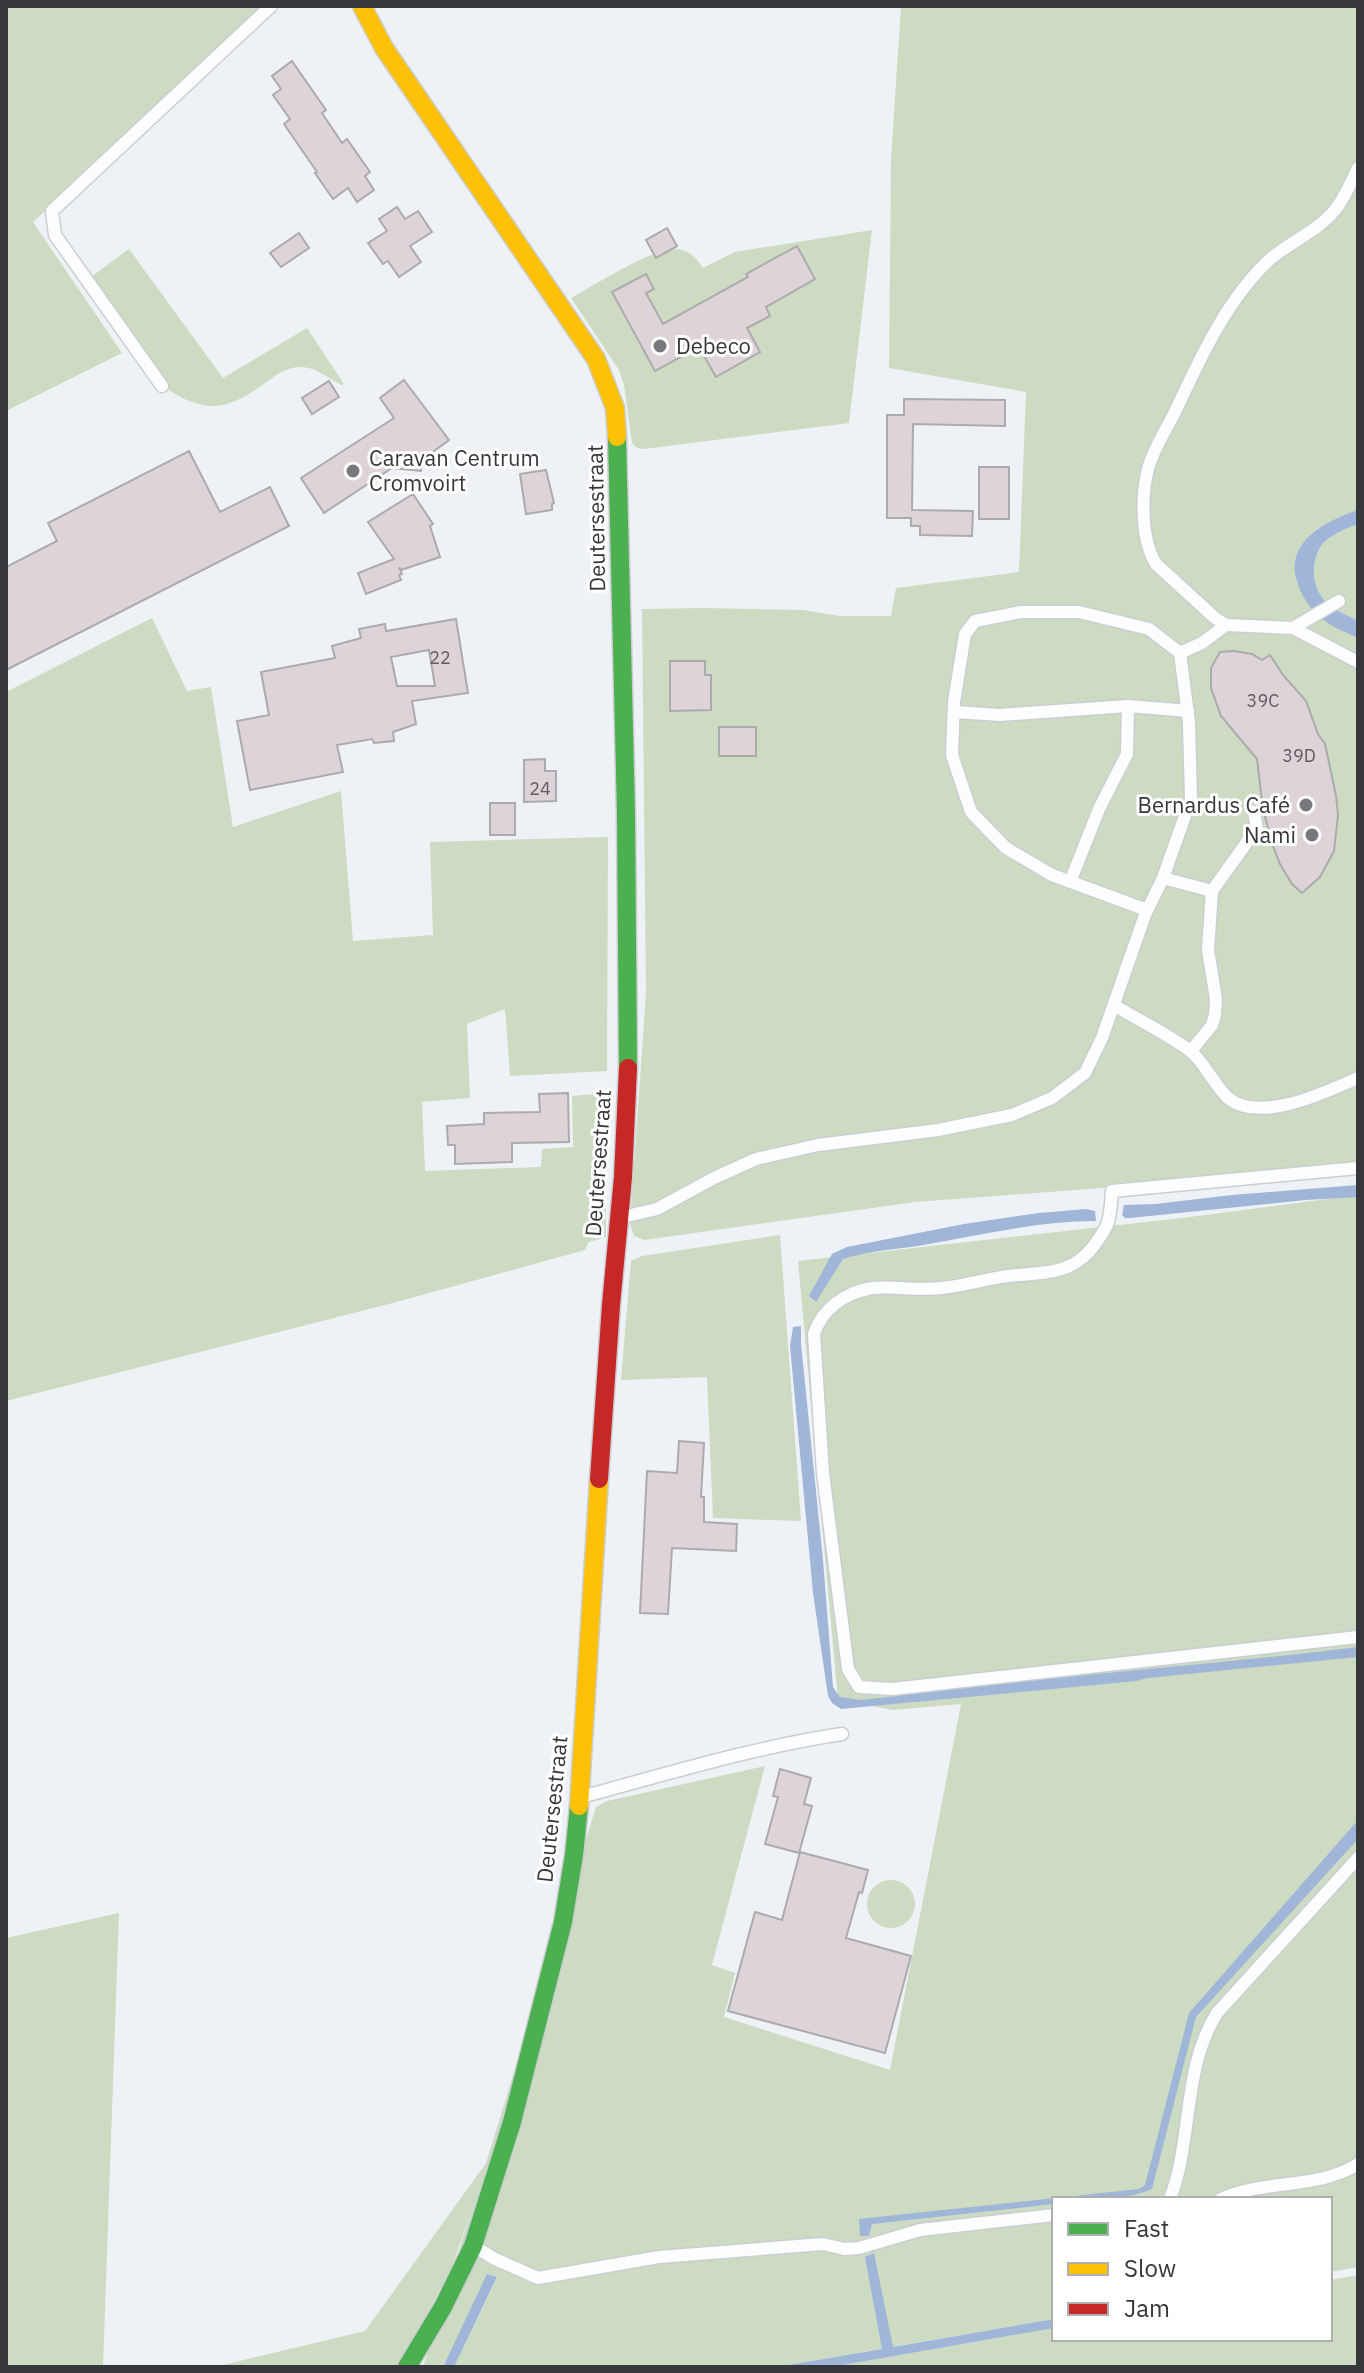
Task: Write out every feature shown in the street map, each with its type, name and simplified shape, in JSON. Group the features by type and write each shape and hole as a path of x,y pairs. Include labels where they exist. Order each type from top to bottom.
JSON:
{"street":[{"name":"Deutersestraat","path":"362,6 384,48 582,337 604,374 615,408 619,459 628,1073 574,1855 563,1922 512,2122 473,2246 443,2307 407,2367"}],"lane":[{"path":"162,386 55,235 52,211 271,6"},
{"path":"1358,168 1334,211 1267,262 1233,301 1194,370 1150,460 1145,518 1145,541 1156,564 1215,618 1226,625 1293,628 1358,662"},
{"path":"1293,628 1339,601"},
{"path":"619,1218 657,1209 756,1159 818,1145 981,1123 1012,1115 1052,1098 1085,1073 1102,1038 1147,910 1163,878 1191,799 1188,711 1180,653 1149,629 1079,612 1021,612 975,621 965,634 954,712 952,755 971,812 1006,848 1052,875 1147,910"},
{"path":"1180,653 1202,643 1226,625"},
{"path":"954,712 1000,715 1128,706 1188,711"},
{"path":"1070,882 1099,809 1127,754 1128,706"},
{"path":"1191,1051 1212,1025 1215,1015 1216,999 1208,950 1212,891 1257,828 1254,812"},
{"path":"1163,878 1212,891"},
{"path":"1114,1005 1191,1051 1229,1098 1249,1108 1264,1108 1304,1099 1358,1078"},
{"path":"1358,1168 1112,1191 1108,1224 1086,1255 1065,1269 942,1288 863,1288 834,1305 822,1317 814,1334 823,1473 848,1669 859,1687 892,1689 1358,1637"},
{"path":"580,1797 776,1745 842,1734"},
{"path":"1171,2197 1179,2174 1185,2122 1207,2028 1217,2013 1358,1858"},
{"path":"1227,2197 1248,2190 1332,2176 1358,2164"},
{"path":"473,2246 538,2278 659,2257 823,2244 844,2249 859,2248 920,2230 1052,2215"}],"green space":[{"path":"6,6 264,6 33,222 122,353 6,411"},
{"path":"901,6 1358,6 1358,510 1318,528 1300,547 1321,618 1358,638 1358,1164 1168,1183 915,1202 644,1240 634,1236 630,1224 646,992 642,609 803,610 840,616 891,616 896,588 1019,572 1026,392 889,368 891,159"},
{"path":"872,230 849,423 644,449 632,443 619,370 571,298 637,261 663,251 678,249 687,252 703,268 735,252"},
{"path":"129,249 223,378 307,328 344,384 301,367 282,372 242,398 219,406 196,403 169,390 91,277"},
{"path":"1358,524 1358,621 1336,610 1320,595 1314,564 1324,542"},
{"path":"152,618 187,691 211,687 233,827 341,791 353,941 433,935 430,842 608,837 607,1071 510,1076 505,1009 467,1024 470,1098 422,1102 425,1171 541,1167 542,1149 573,1147 572,1096 606,1093 606,1237 589,1242 585,1250 389,1304 6,1401 6,692"},
{"path":"1358,1195 1358,2267 1332,2272 1332,2197 1052,2197 1052,2319 776,2367 454,2367 497,2278 488,2274 443,2367 423,2367 596,1807 607,1801 765,1766 712,1965 735,1973 724,2017 890,2070 961,1704 893,1710 838,1700 798,1261"},
{"path":"780,1235 801,1521 713,1518 707,1377 621,1380 631,1261 642,1256"},
{"path":"891,1880 900,1881 908,1887 914,1895 914,1913 908,1921 900,1927 891,1928 882,1927 874,1921 868,1913 867,1904 868,1895 874,1887 882,1881"},
{"path":"119,1913 103,2367 6,2367 6,1938"},
{"path":"489,2159 452,2267 398,2367 214,2367 365,2331"},
{"path":"1358,2275 1358,2367 832,2367 1052,2328 1052,2341 1332,2341 1332,2280"}],"water":[{"path":"1358,510 1358,524 1336,534 1319,549 1314,572 1317,588 1325,601 1358,621 1358,638 1329,624 1312,610 1297,581 1295,567 1297,555 1311,535 1333,520"},
{"path":"1358,1185 1358,1197 1130,1218 1122,1215 1124,1205"},
{"path":"1086,1209 1095,1211 1096,1221 1031,1226 843,1259 816,1302 809,1296 832,1254 847,1247 964,1224"},
{"path":"801,1326 833,1687 840,1697 861,1700 1358,1647 1358,1657 841,1709 828,1696 813,1593 790,1346 793,1327"},
{"path":"1358,1820 1358,1839 1196,2017 1152,2189 1121,2197 1064,2197 1139,2189 1145,2185 1189,2013"},
{"path":"1052,2198 1052,2204 872,2224 869,2236 860,2236 859,2219"},
{"path":"874,2253 893,2347 1052,2319 1052,2328 832,2367 776,2367 882,2349 865,2257"},
{"path":"487,2274 497,2277 454,2367 443,2367"}],"building":[{"path":"292,61 326,110 322,113 342,143 347,139 370,172 365,176 374,190 357,202 348,188 333,199 284,124 290,119 273,95 281,89 272,76"},
{"path":"397,207 405,219 418,211 432,232 410,246 421,262 399,277 388,261 383,264 368,243 387,231 379,219"},
{"path":"667,228 677,246 656,258 646,240"},
{"path":"299,233 309,248 281,267 270,253"},
{"path":"797,246 815,279 766,307 770,316 747,328 760,352 716,377 699,347 655,371 612,292 646,274 654,289 646,293 663,324"},
{"path":"404,380 449,440 422,460 421,471 392,468 324,513 301,478 394,418 380,398"},
{"path":"329,381 339,397 312,414 302,398"},
{"path":"904,399 1005,400 1005,426 913,424 912,510 973,511 972,536 920,535 920,526 911,526 911,518 887,518 887,415 904,415"},
{"path":"189,451 220,512 270,487 289,526 6,670 6,567 57,541 48,523"},
{"path":"979,467 1009,467 1009,519 979,519"},
{"path":"546,470 554,503 552,510 526,514 520,474"},
{"path":"413,494 433,524 430,526 440,557 401,570 399,567 401,580 366,594 358,573 394,559 368,522"},
{"path":"456,619 468,693 412,701 416,724 393,732 394,741 374,743 372,739 337,745 343,772 250,790 237,721 269,715 261,672 335,658 332,646 361,638 359,629 385,624 386,631","holes":["429,650 435,686 397,686 391,657"]},
{"path":"1220,652 1252,654 1262,660 1270,655 1306,701 1325,744 1338,815 1334,851 1320,877 1302,893 1292,884 1273,846 1263,809 1257,759 1221,716 1211,688 1211,668"},
{"path":"670,661 705,661 705,675 711,675 711,710 670,711"},
{"path":"719,727 756,727 756,756 719,756"},
{"path":"545,759 545,771 556,771 556,801 524,802 524,760"},
{"path":"490,803 515,803 515,835 490,835"},
{"path":"568,1093 569,1142 512,1143 512,1162 455,1164 455,1145 448,1145 447,1126 484,1124 484,1113 540,1112 539,1094"},
{"path":"679,1441 704,1443 701,1497 704,1497 704,1522 737,1524 736,1551 672,1548 668,1614 640,1613 647,1471 677,1473"},
{"path":"780,1769 811,1778 804,1804 812,1806 799,1853 765,1844 778,1797 773,1796"},
{"path":"800,1852 868,1870 846,1938 911,1956 885,2053 728,2011 755,1912 782,1920"}],"traffic: fast":[{"path":"617,437 626,814 628,1068"},
{"path":"407,2367 443,2307 473,2246 512,2122 563,1922 579,1806"}],"traffic: slow":[{"path":"362,6 384,48 596,359 615,408 617,437"},
{"path":"579,1806 599,1479"}],"traffic: jam":[{"path":"599,1479 623,1177 628,1068"}],"place":[{"name":"Debeco","path":"660,346"},
{"name":"Caravan Centrum Cromvoirt","path":"353,471"},
{"name":"Bernardus Café","path":"1306,805"},
{"name":"Nami","path":"1312,835"}]}
